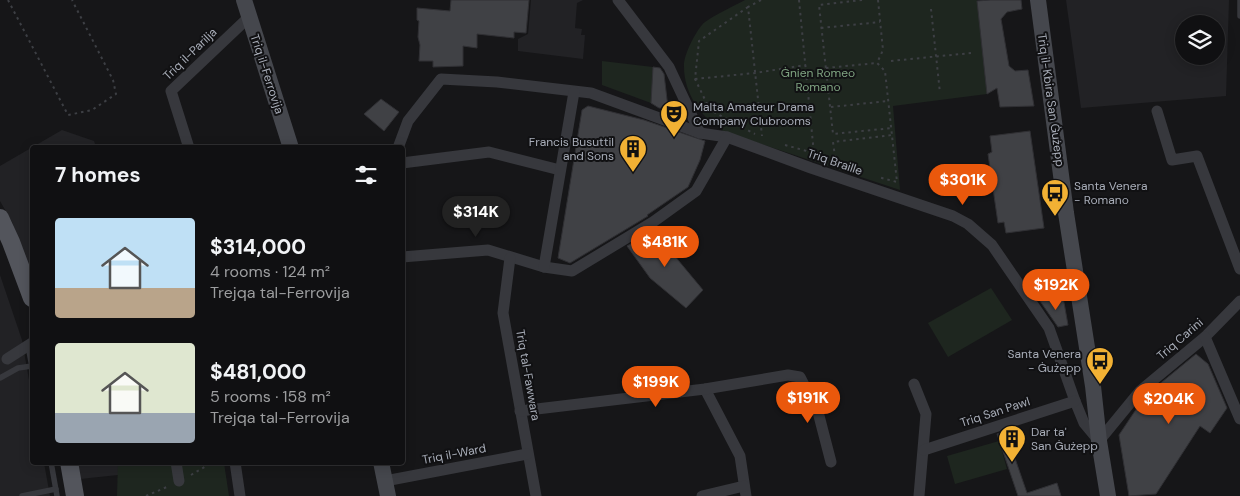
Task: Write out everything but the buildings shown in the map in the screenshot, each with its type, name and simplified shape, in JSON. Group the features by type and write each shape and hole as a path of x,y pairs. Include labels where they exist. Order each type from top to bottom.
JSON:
{"main road":[{"name":"Triq il-Ferrovija","path":"244,0 290,145"},
{"name":"Triq il-Kbira San Ġużepp","path":"1038,0 1065,204 1108,496"},
{"path":"0,218 30,293"},
{"path":"70,465 75,496"},
{"path":"383,465 387,488"}],"street":[{"path":"618,0 669,67 700,133"},
{"name":"Triq il-Parilja","path":"188,145 171,92 249,17"},
{"name":"Triq Braille","path":"399,145 408,121 441,79 497,82 591,94 700,133 727,137 811,168 969,221 992,245 1049,328 1084,423 1099,441"},
{"path":"544,267 574,92"},
{"path":"1156,111 1172,160 1197,156 1240,269"},
{"path":"405,257 488,250 544,267 572,271 653,222 696,191 727,137"},
{"path":"405,163 489,152 560,170"},
{"name":"Triq tal-Fawwara","path":"510,258 503,313 536,496"},
{"name":"Triq Carini","path":"1099,441 1140,391 1205,337 1240,301"},
{"path":"1205,337 1240,419"},
{"path":"7,359 30,345"},
{"path":"520,411 705,389 788,375 800,377 818,412 831,462"},
{"path":"914,384 926,414 919,496"},
{"path":"702,496 745,491 740,456 705,389"},
{"name":"Triq San Pawl","path":"924,450 1075,402"},
{"name":"Triq il-Ward","path":"387,488 527,454"},
{"path":"176,465 179,481"},
{"path":"235,465 240,496"}],"lane":[{"path":"1240,0 1240,12"},
{"path":"0,378 18,368 30,368"},
{"path":"51,465 57,496"},
{"path":"22,496 56,489"}],"path":[{"path":"8,0 68,115 92,110 116,94 113,80 72,0"},
{"path":"748,7 762,138 710,110 695,79 699,41 748,7 761,0"},
{"path":"779,143 814,153 799,0"},
{"path":"862,0 818,5 833,134 892,128"},
{"path":"877,63 883,50 878,0"},
{"path":"930,9 940,93"},
{"path":"821,28 880,22"},
{"path":"891,61 971,53"},
{"path":"826,68 877,63"},
{"path":"871,175 897,182 885,71 877,63"},
{"path":"695,79 755,73 806,65"},
{"path":"830,107 888,101"},
{"path":"836,165 833,142 892,135"}],"shaded area":[{"path":"531,0 583,0 577,3 575,28 582,29 581,35 585,35 583,59 518,51 518,39 528,34"},
{"path":"1066,0 1229,0 1226,96 1081,108"},
{"path":"62,130 94,141 95,145 36,145"},
{"path":"30,149 30,274 12,222 0,201 0,166"},
{"path":"0,275 22,340 30,386 30,465 44,465 50,496 0,496"},
{"path":"77,465 118,465 118,475 80,479"}],"green space":[{"name":"Ġnien Romeo Romano","path":"745,0 977,0 987,94 893,106 900,190 725,132 709,120 696,105 687,87 684,62 690,45 702,25 716,15"},
{"path":"602,61 653,67 651,103 602,85"},
{"path":"991,288 1012,320 948,357 928,323"},
{"path":"999,441 1007,469 955,484 947,456"},
{"path":"118,465 224,465 229,496 117,496"}],"place":[{"name":"Malta Amateur Drama Company Clubrooms","path":"674,138"},
{"name":"Francis Busuttil and Sons","path":"633,173"},
{"name":"Santa Venera - Romano","path":"1055,217"},
{"name":"Santa Venera - Ġużepp","path":"1100,385"},
{"name":"Dar ta' San Ġużepp","path":"1012,463"}]}
